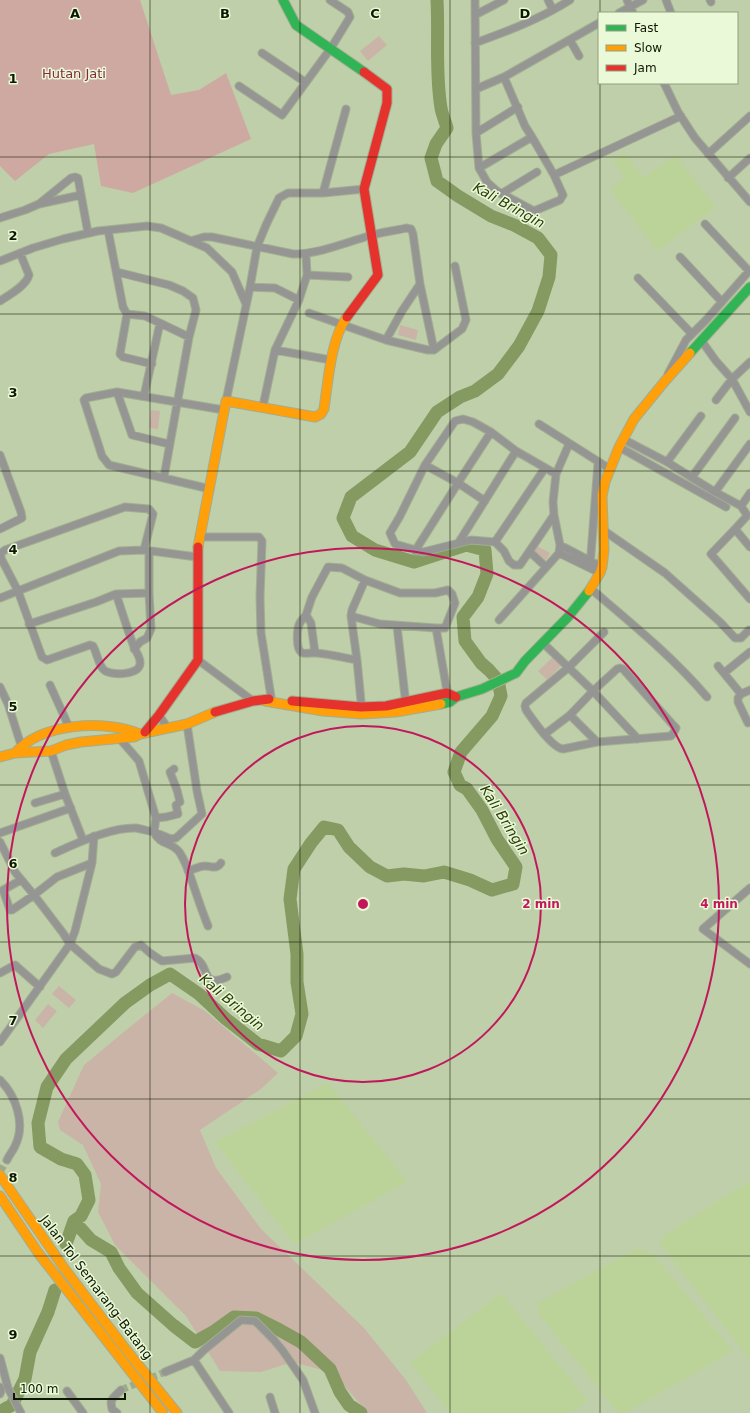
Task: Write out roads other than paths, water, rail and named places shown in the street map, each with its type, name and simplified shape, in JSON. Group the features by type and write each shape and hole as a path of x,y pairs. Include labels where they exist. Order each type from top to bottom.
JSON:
{"main road":[{"path":"143,733 159,715 198,660 197,558 199,537 210,489 226,401 263,406 315,417 319,416 324,409 331,360 341,324 378,275 364,189 387,102 387,89 296,25 283,0"},
{"path":"0,757 15,753 51,751 74,744 134,737 143,733 167,727 187,724 217,711 253,701 270,701 323,711 362,711 383,714 406,706 451,698 482,690 516,673 525,661 568,617 590,588 601,570 604,550 602,496 605,482 621,443 634,419 665,381 750,287"},
{"path":"15,753 21,745 52,732 69,727 117,728 134,730 143,733"},
{"name":"Jalan Tol Semarang–Batang","path":"0,1174 64,1268 124,1347 177,1413"},
{"name":"Jalan Tol Semarang–Batang","path":"0,1196 38,1254 163,1413"}],"street":[{"path":"239,86 282,115 330,48 350,17 348,12 330,0"},
{"path":"475,0 476,133 479,168 487,182 500,194 531,210 537,210 560,200 563,197 554,175 525,126 504,77"},
{"path":"475,15 504,0"},
{"path":"548,0 554,10"},
{"path":"475,43 509,31 554,10 570,0"},
{"path":"621,12 643,0"},
{"path":"666,0 671,12"},
{"path":"476,89 504,77 598,25"},
{"path":"570,40 579,56"},
{"path":"262,53 305,82"},
{"path":"664,84 680,116 695,138 750,202"},
{"path":"476,133 518,108"},
{"path":"323,193 346,109"},
{"path":"554,175 680,116"},
{"path":"708,154 750,116"},
{"path":"479,168 532,137"},
{"path":"728,178 750,158"},
{"path":"500,194 537,172"},
{"path":"39,204 71,178 78,178 88,233"},
{"path":"226,401 257,247 279,198 288,193 323,193 364,189"},
{"path":"0,218 39,204 81,195"},
{"path":"665,381 686,340 706,320 750,270 705,224"},
{"path":"0,260 33,248 88,233 147,226 161,228 207,248 232,272 246,304"},
{"path":"190,241 204,237 212,237 293,254 306,254 371,235 406,228 411,229 420,284 434,350"},
{"path":"108,230 124,307 127,314 120,354 123,357 152,364"},
{"path":"0,300 14,292 28,279 29,276 20,253"},
{"path":"263,406 275,350 299,300 307,275 306,254"},
{"path":"680,257 722,302"},
{"path":"309,313 386,340 434,350 462,329 465,325 466,320 455,266"},
{"path":"117,272 183,290 193,298 196,310 189,337 164,477"},
{"path":"307,275 348,277"},
{"path":"638,278 692,334"},
{"path":"386,340 402,311 420,284"},
{"path":"250,287 275,288 299,300"},
{"path":"127,314 146,316 189,337"},
{"path":"144,396 160,322"},
{"path":"702,340 716,361 732,379 750,412"},
{"path":"275,350 331,360"},
{"path":"716,400 732,379 750,362"},
{"path":"210,489 112,466 104,459 84,400 86,398 117,392 224,410"},
{"path":"117,392 132,435 170,444"},
{"path":"667,462 701,416"},
{"path":"692,477 735,418"},
{"path":"554,515 520,565 514,565 509,561 504,551 495,542 471,540 423,552 415,551 395,544 390,533 425,465 454,421 463,419 468,420 491,432 516,451 556,474"},
{"path":"538,424 598,463 610,469"},
{"path":"415,551 491,432"},
{"path":"621,443 667,462 715,492 741,506 747,515 746,517 710,554 750,599"},
{"path":"621,443 726,507"},
{"path":"499,620 560,549 553,502 556,474 568,444"},
{"path":"715,492 750,444"},
{"path":"459,542 516,451"},
{"path":"0,455 22,512 22,518 0,529"},
{"path":"591,564 598,463"},
{"path":"425,465 458,483 485,501"},
{"path":"495,542 544,468"},
{"path":"741,506 750,493"},
{"path":"116,594 134,649 140,660 140,665 137,670 128,674 104,671 93,646 90,645 47,660 42,657 18,591 1,558 1,553 5,550 99,516 129,507 149,509 152,511 153,514 146,550 151,629 147,638 140,642 134,649"},
{"path":"735,529 750,547"},
{"path":"603,530 665,573 720,622 735,638 741,638 746,632 749,630 750,631"},
{"path":"199,537 258,537 262,543 260,597 261,633 270,701"},
{"path":"560,549 601,570"},
{"path":"0,598 119,551 146,550 197,558"},
{"path":"530,552 546,567"},
{"path":"351,616 380,624 445,628 455,603 448,590 400,594 365,580 342,568 328,567 312,598 306,614 299,624 297,634 298,650 302,653 316,653 357,660"},
{"path":"362,711 351,616 352,610 365,580"},
{"path":"590,588 652,640 685,672 707,697"},
{"path":"29,624 116,594 149,593"},
{"path":"306,614 310,621 316,653"},
{"path":"397,626 406,706"},
{"path":"436,628 451,698"},
{"path":"545,734 570,715 593,691 620,668 623,669 676,728 674,732 671,736 598,742 563,750 557,747 545,734 526,710 524,706 526,703 569,667 604,632"},
{"path":"543,643 593,691 638,739"},
{"path":"724,673 750,652"},
{"path":"198,660 253,701"},
{"path":"718,666 741,694"},
{"path":"50,685 69,727"},
{"path":"0,686 8,704 21,745"},
{"path":"748,723 738,702 738,698 741,694 750,690"},
{"path":"159,715 167,727"},
{"path":"570,715 598,742"},
{"path":"55,853 94,836 135,828 154,832 171,839 176,838 202,814 187,724"},
{"path":"120,738 139,761 156,818 154,832 156,837 159,840 175,847 177,850 188,871 208,926"},
{"path":"51,751 65,794 83,840"},
{"path":"156,818 178,814 176,805 180,802 178,790 170,772 174,769"},
{"path":"35,803 65,794"},
{"path":"0,833 71,808"},
{"path":"0,1042 70,944 75,931 92,863 94,836"},
{"path":"0,842 15,872 70,944 99,969 112,974 116,972 135,947 142,945 150,953 162,961 195,958 199,960 209,978 217,981 227,977"},
{"path":"21,880 3,890 10,910 34,895 57,877 92,863"},
{"path":"188,871 204,866 212,868 217,867 221,863"},
{"path":"750,888 704,929 750,964"},
{"path":"0,973 15,965 40,987"},
{"path":"0,1080 13,1096 19,1120 18,1137 15,1146 6,1160"},
{"path":"165,1372 194,1360 241,1320 254,1321 260,1325 284,1351 303,1380 315,1413"},
{"path":"0,1358 8,1388 21,1413"},
{"path":"194,1360 229,1413"},
{"path":"0,1387 0,1394"},
{"path":"117,1413 112,1409 111,1402 121,1390"},
{"path":"67,1391 83,1413"},
{"path":"270,1397 275,1413"}],"waterway":[{"name":"Kali Bringin","path":"361,1413 349,1405 340,1392 330,1369 301,1342 276,1328 256,1318 234,1317 213,1332 195,1342 173,1325 137,1293 119,1268 111,1252 91,1240 74,1221 81,1216 89,1200 85,1175 77,1164 61,1159 40,1147 38,1123 47,1087 66,1059 125,1003 150,985 170,974 199,994 226,1019 258,1044 281,1051 296,1036 302,1014 297,982 297,954 290,899 294,869 311,843 324,827 338,830 349,847 370,867 387,876 404,874 424,876 444,872 470,880 492,890 513,884 516,867 497,839 482,810 467,789 460,785 454,772 461,752 492,716 501,696 498,680 481,663 465,641 463,617 478,597 487,574 485,550 466,545 414,562 375,550 352,536 343,518 351,497 410,452 437,412 460,397 475,391 498,374 519,346 538,311 549,277 551,255 538,238 514,225 491,216 437,181 431,158 436,144 447,128 441,108 439,94 437,0"},
{"path":"66,1244 74,1221"},
{"path":"1,1413 1,1411 12,1405 25,1379 30,1352 48,1312 55,1290"}],"tunnel":[{"path":"0,1172 7,1160"},
{"path":"121,1390 165,1372"}],"park label":[{"name":"Hutan Jati","path":"74,73"}]}
